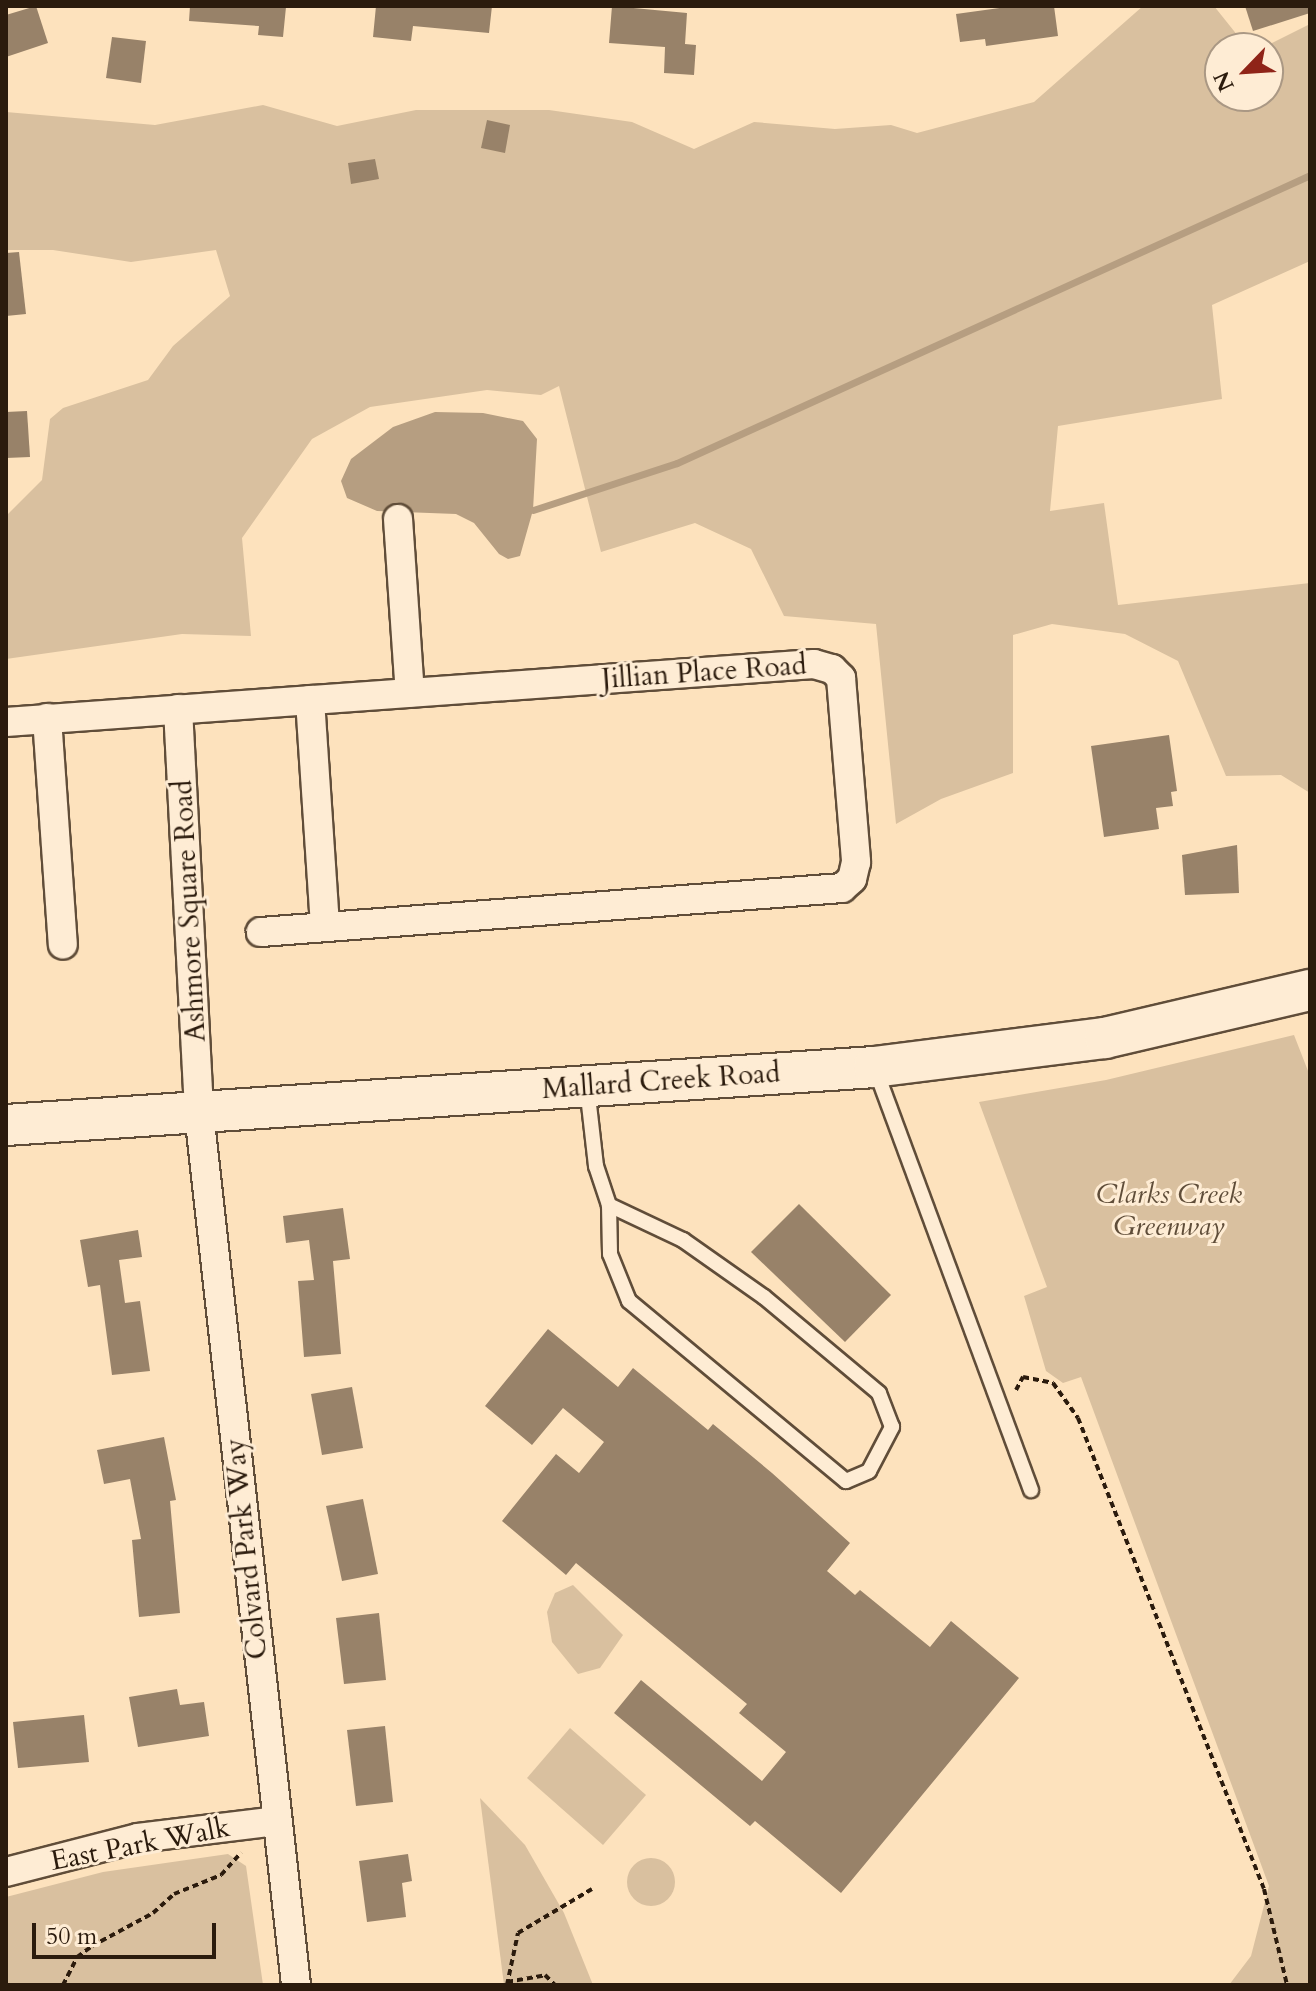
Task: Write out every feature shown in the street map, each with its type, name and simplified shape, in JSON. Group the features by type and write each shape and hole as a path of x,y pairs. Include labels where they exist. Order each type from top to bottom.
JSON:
{"main road":[{"name":"Mallard Creek Road","path":"6,1125 874,1067 1083,1042 1310,990"}],"street":[{"path":"398,519 410,693"},
{"name":"Jillian Place Road","path":"6,722 823,665 841,678 855,870 842,888 261,932"},
{"path":"310,700 325,926"},
{"name":"Ashmore Square Road","path":"178,709 199,1113"},
{"path":"47,718 63,944"},
{"name":"Colvard Park Way","path":"199,1113 296,1985"},
{"name":"East Park Walk","path":"6,1872 138,1838 276,1821"}],"lane":[{"path":"874,1067 1031,1490"},
{"path":"587,1087 596,1166 609,1205 610,1254 629,1301 846,1481 869,1471 892,1427 879,1393 775,1306 683,1240 609,1205"}],"path":[{"path":"1012,1399 1023,1377 1053,1383 1078,1418 1264,1889 1287,1985"},
{"path":"63,1985 77,1957 153,1913 174,1894 221,1875 246,1843"},
{"path":"555,1985 545,1975 506,1984 518,1933 592,1889"}],"green space":[{"path":"1143,6 1214,6 1235,32 1204,32 1204,112 1284,112 1284,37 1310,24 1310,261 1212,305 1222,399 1058,426 1050,511 1104,503 1118,605 1310,583 1310,793 1281,775 1226,776 1178,661 1125,634 1052,624 1013,635 1013,773 941,799 896,824 876,624 784,616 751,549 695,523 601,552 559,386 541,395 487,390 370,407 312,439 242,538 251,636 182,634 6,659 6,516 42,480 50,419 63,408 148,380 173,346 230,296 216,250 131,262 53,250 6,250 6,112 155,125 263,105 337,126 416,110 549,110 632,122 694,149 754,122 835,129 891,125 917,133 1034,102"},
{"name":"Clarks Creek Greenway","path":"1294,1035 1310,1076 1310,1985 1229,1985 1251,1956 1269,1886 1081,1377 1063,1383 1046,1371 1024,1296 1047,1287 979,1102 1106,1080"},
{"path":"573,1585 623,1635 600,1668 578,1674 552,1642 547,1612 555,1593"},
{"path":"570,1728 646,1795 603,1845 527,1778"},
{"path":"480,1798 525,1845 564,1913 593,1985 504,1985"},
{"path":"228,1854 246,1866 263,1985 6,1985 6,1897 103,1872"},
{"path":"651,1858 668,1865 675,1882 668,1899 651,1906 634,1899 627,1882 634,1865"}],"shaded area":[{"path":"435,412 483,413 523,421 537,439 533,510 520,556 508,559 499,554 474,523 456,514 377,511 347,498 341,481 351,459 393,427"}],"building":[{"path":"36,6 48,43 6,57 6,15"},
{"path":"190,6 286,7 283,37 258,35 259,26 189,21"},
{"path":"376,6 492,6 489,33 413,26 411,41 373,37"},
{"path":"612,6 687,13 685,44 696,45 694,75 664,73 665,47 609,43"},
{"path":"1014,6 1054,6 1058,36 986,46 985,39 960,42 956,14"},
{"path":"1245,6 1310,6 1310,13 1253,31"},
{"path":"112,37 146,41 141,83 106,78"},
{"path":"487,120 510,125 505,153 481,148"},
{"path":"375,159 379,179 351,184 348,163"},
{"path":"19,252 26,314 6,316 6,253"},
{"path":"27,411 30,457 6,458 6,412"},
{"path":"1169,735 1177,791 1171,792 1173,806 1156,808 1159,829 1104,837 1091,746"},
{"path":"1237,845 1239,893 1185,895 1182,855"},
{"path":"799,1204 891,1295 845,1342 751,1252"},
{"path":"343,1208 350,1259 333,1261 341,1354 304,1357 298,1281 314,1280 309,1240 286,1243 283,1216"},
{"path":"138,1230 142,1257 119,1260 125,1303 140,1301 150,1371 112,1375 100,1285 88,1287 80,1240"},
{"path":"548,1329 618,1387 633,1368 708,1430 713,1424 772,1473 850,1543 827,1571 855,1595 860,1590 930,1647 951,1621 1019,1678 841,1893 755,1821 750,1826 614,1713 641,1680 762,1781 786,1752 739,1713 747,1704 576,1563 566,1575 502,1521 556,1454 579,1473 604,1442 563,1408 532,1445 485,1406"},
{"path":"352,1387 363,1448 322,1455 311,1394"},
{"path":"164,1437 176,1500 170,1501 180,1613 139,1617 132,1540 141,1539 130,1479 104,1484 97,1450"},
{"path":"363,1499 378,1574 342,1581 326,1506"},
{"path":"379,1613 386,1680 344,1684 336,1618"},
{"path":"177,1689 180,1705 204,1702 209,1736 138,1747 129,1697"},
{"path":"84,1715 89,1762 18,1768 13,1722"},
{"path":"385,1726 393,1802 356,1806 347,1730"},
{"path":"408,1854 412,1881 402,1883 406,1917 367,1922 359,1861"}],"waterway":[{"path":"533,510 677,463 1310,175"}]}
